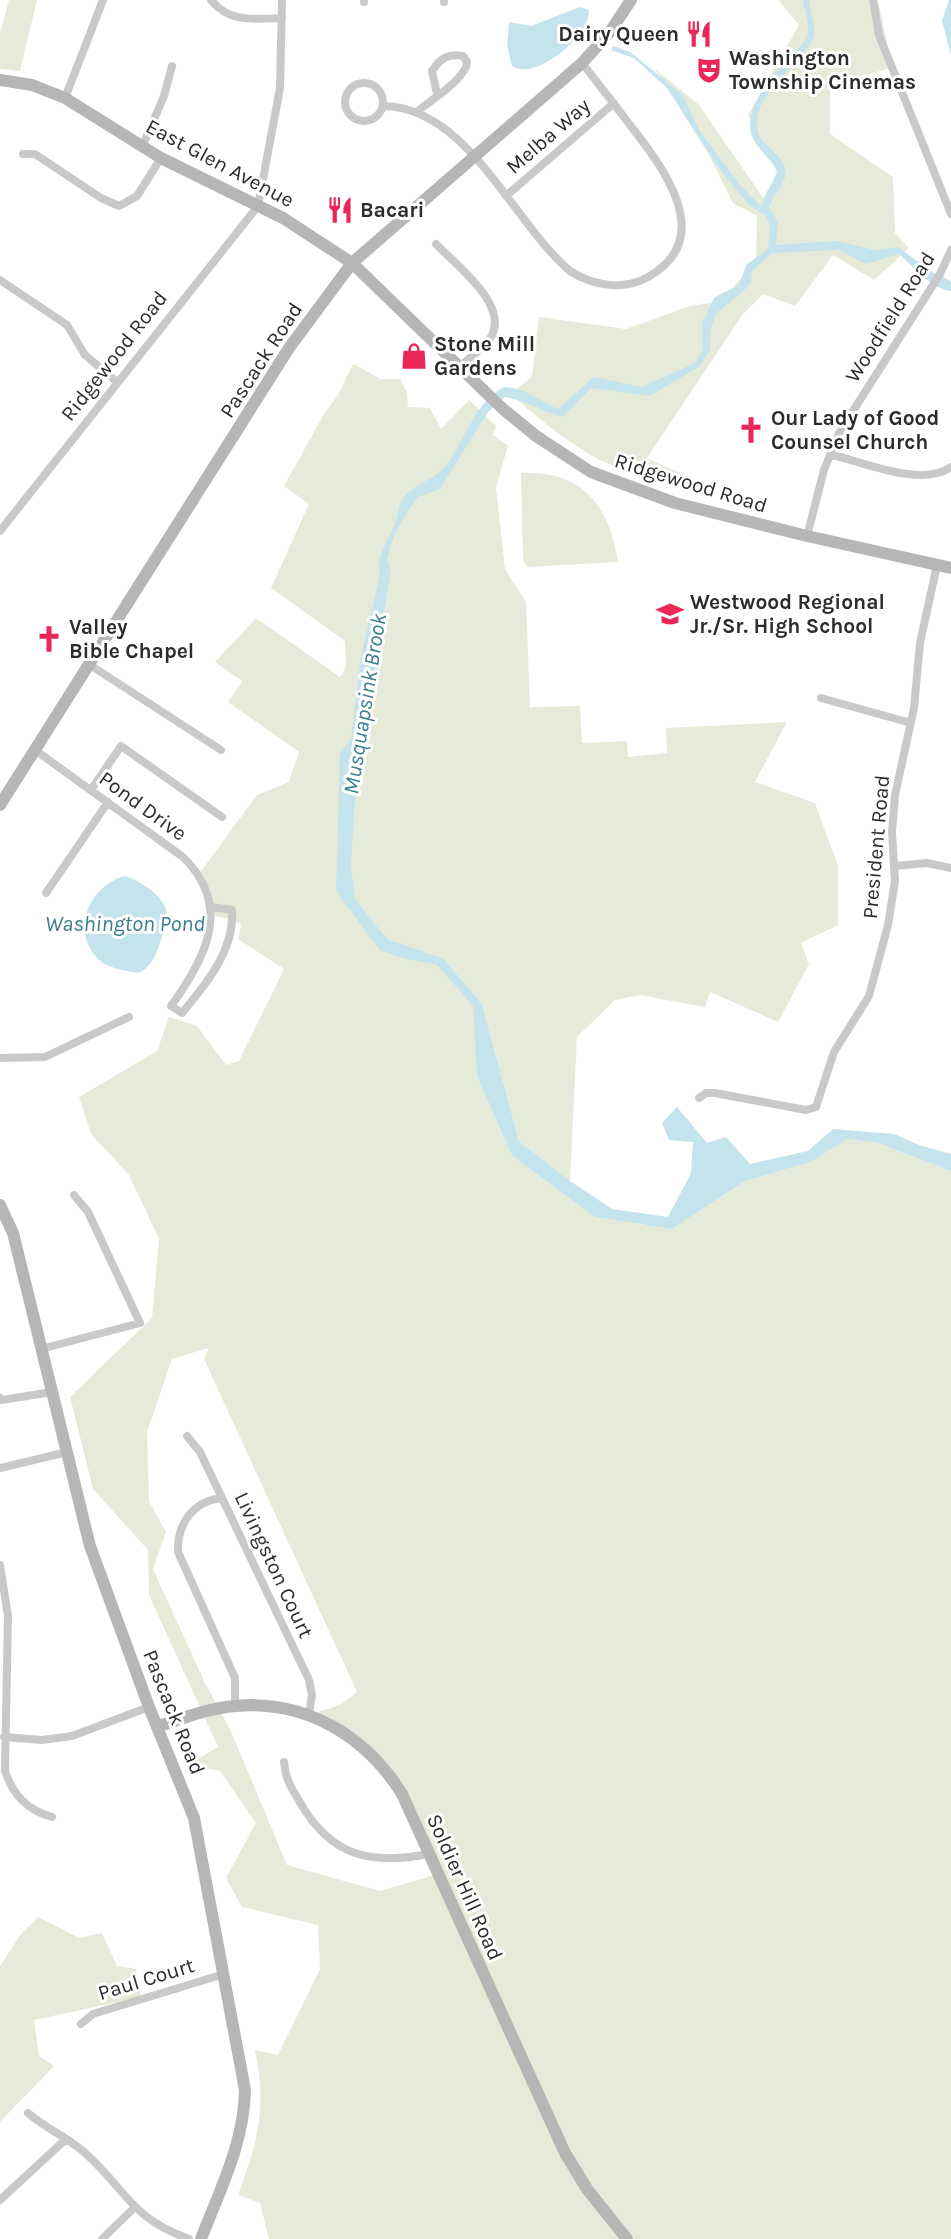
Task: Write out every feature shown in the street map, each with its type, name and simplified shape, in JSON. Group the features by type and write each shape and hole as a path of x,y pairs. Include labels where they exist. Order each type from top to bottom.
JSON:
{"street":[{"path":"66,98 103,0"},
{"path":"211,0 219,9 233,17 282,18"},
{"path":"258,206 279,97 282,0"},
{"name":"Pascack Road","path":"0,805 290,348 352,264 582,63 610,32 631,0"},
{"path":"873,0 879,35 951,214"},
{"path":"418,111 437,94 448,88 465,70 467,62 463,56 453,55 439,60 432,71 437,94"},
{"path":"383,106 418,111 439,124 474,158 563,265 580,278 618,285 639,281 658,270 670,256 679,236 679,204 661,165 582,63"},
{"path":"143,145 164,96 172,66"},
{"name":"East Glen Avenue","path":"0,80 32,85 66,98 161,158 283,218 352,264"},
{"path":"369,84 379,90 383,106 376,117 364,121 352,117 348,112 346,99 352,88 369,84"},
{"name":"Melba Way","path":"506,196 614,103"},
{"path":"23,154 35,154 101,198 120,206 137,196 161,158"},
{"name":"Ridgewood Road","path":"0,531 258,206"},
{"path":"436,244 489,300 495,314 491,336 458,368"},
{"name":"Woodfield Road","path":"807,536 830,454 839,433 940,274 951,250"},
{"name":"Ridgewood Road","path":"352,264 502,409 570,460 611,481 675,503 807,536 951,568"},
{"path":"0,280 67,326 85,355 117,382"},
{"path":"830,454 914,475 934,475 951,467"},
{"name":"President Road","path":"699,1098 706,1093 715,1093 806,1110 816,1107 834,1052 861,1013 874,982 891,907 895,866 893,813 911,723 920,643 937,565"},
{"path":"90,665 220,750"},
{"path":"821,698 911,723"},
{"path":"91,790 121,746 222,817"},
{"name":"Pond Drive","path":"34,750 192,865 204,884 211,907 209,929 200,960 171,1006 182,1013 207,982 222,957 233,920 232,910 211,907"},
{"path":"46,893 108,802"},
{"path":"895,866 927,863 951,867"},
{"path":"0,1058 45,1057 129,1017"},
{"path":"42,1349 140,1323 88,1212 74,1195"},
{"name":"Pascack Road","path":"0,1205 13,1233 90,1546 149,1707 159,1726 194,1818 243,2073 244,2108 238,2146 201,2239"},
{"path":"0,1398 52,1392"},
{"name":"Livingston Court","path":"186,1436 200,1452 309,1680 312,1695 309,1715"},
{"path":"0,1468 67,1452"},
{"path":"222,1498 201,1504 188,1515 179,1532 178,1552 235,1678 235,1706"},
{"path":"0,1564 8,1616 5,1771 14,1791 29,1807 52,1817"},
{"name":"Soldier Hill Road","path":"159,1726 200,1713 235,1706 274,1707 309,1715 340,1730 381,1765 402,1794 565,2153 598,2204 627,2239"},
{"path":"4,1737 42,1740 72,1736 149,1707"},
{"path":"284,1762 285,1778 314,1826 335,1844 373,1859 403,1859 429,1854"},
{"name":"Paul Court","path":"81,2024 93,2014 224,1974"},
{"path":"28,2113 66,2139 93,2162 134,2208 159,2226 189,2239"},
{"path":"0,2200 66,2139"},
{"path":"102,2239 134,2208"}],"green space":[{"path":"9,0 37,0 20,71 0,69 0,33"},
{"path":"778,0 878,0 892,68 830,84 830,134 893,177 895,233 909,248 874,280 833,255 795,306 763,294 743,314 647,458 688,477 683,486 633,474 614,467 579,448 541,420 508,391 515,390 532,377 539,317 626,329 690,306 716,302 729,293 756,259 757,216 733,203 708,153 655,69 698,104 767,203 781,173 748,115 799,25"},
{"path":"353,364 381,379 400,379 407,393 408,407 430,408 441,429 469,400 496,426 493,435 508,446 496,487 505,569 526,602 530,707 580,706 582,743 627,741 628,757 667,753 666,728 787,722 755,782 815,803 838,866 838,925 801,943 809,964 778,1022 710,992 705,1007 640,995 615,1000 577,1037 570,1181 519,1141 482,1004 444,959 410,960 437,965 474,1006 477,1076 512,1156 595,1217 672,1229 745,1181 811,1162 847,1139 878,1143 951,1171 951,2239 269,2239 260,2203 238,2195 251,2158 260,2107 259,2071 255,2050 278,2055 320,1969 318,1925 242,1907 226,1878 256,1823 220,1771 194,1766 193,1762 218,1747 149,1595 148,1550 93,1489 70,1397 152,1318 159,1239 129,1175 91,1134 79,1097 157,1051 169,1017 197,1026 226,1065 239,1061 284,969 238,939 241,925 233,920 211,915 199,874 257,795 289,782 299,752 228,702 242,681 215,662 256,618 340,677 346,667 345,641 271,588 309,504 284,486 324,414 338,395","holes":["209,1348 204,1359 357,1692 340,1705 309,1715 381,1765 438,1874 380,1891 287,1865 230,1729 205,1683 153,1569 166,1532 149,1501 147,1432 172,1359"]},
{"path":"521,473 561,478 577,485 589,495 600,508 608,524 618,562 527,567 523,559"},
{"path":"38,1917 79,1938 102,1933 117,1966 136,1969 141,1997 34,2020 39,2056 54,2066 0,2122 0,1966 21,1934"}],"water":[{"name":"Musquapsink Brook","path":"803,0 810,0 813,38 804,53 765,98 757,118 760,136 781,160 784,167 784,179 769,208 778,222 776,245 837,241 875,250 898,247 929,270 951,281 951,291 930,282 899,254 866,264 839,250 772,253 752,271 751,282 742,293 716,313 711,328 710,350 700,366 650,396 591,388 563,417 505,397 488,412 440,489 418,497 395,533 387,560 391,571 378,644 376,671 361,745 351,867 355,899 387,939 444,959 482,1004 519,1141 570,1181 612,1209 668,1217 691,1173 693,1142 669,1140 662,1123 677,1107 707,1143 726,1137 750,1164 808,1151 833,1129 894,1134 919,1145 951,1154 951,1171 878,1143 847,1139 811,1162 745,1181 672,1229 595,1217 512,1156 477,1076 473,1006 437,965 405,959 380,950 336,891 340,752 351,740 361,656 380,575 379,562 404,496 444,468 484,403 504,387 525,392 558,409 594,377 642,387 695,363 703,350 702,323 714,298 736,287 746,265 768,249 770,226 766,216 749,205 720,170 668,89 634,58 611,50 613,46 630,52 682,94 699,130 741,186 762,207 777,171 753,139 750,124 755,105 765,87 777,70 805,40 808,25"},
{"path":"949,0 951,0 951,55 942,21"},
{"path":"580,7 589,10 587,21 581,32 560,54 534,68 522,69 512,66 507,45 509,22 531,26"},
{"name":"Washington Pond","path":"125,876 140,882 154,892 167,913 166,927 155,957 139,973 103,963 92,952 86,939 87,913 92,901 101,890"}],"waterway":[{"path":"584,28 595,35"}],"place":[{"name":"Dairy Queen","path":"699,34"},
{"name":"Washington Township Cinemas","path":"709,70"},
{"name":"Bacari","path":"340,210"},
{"name":"Stone Mill Gardens","path":"414,356"},
{"name":"Our Lady of Good Counsel Church","path":"751,430"},
{"name":"Westwood Regional Jr./Sr. High School","path":"670,614"},
{"name":"Valley Bible Chapel","path":"49,639"}]}
